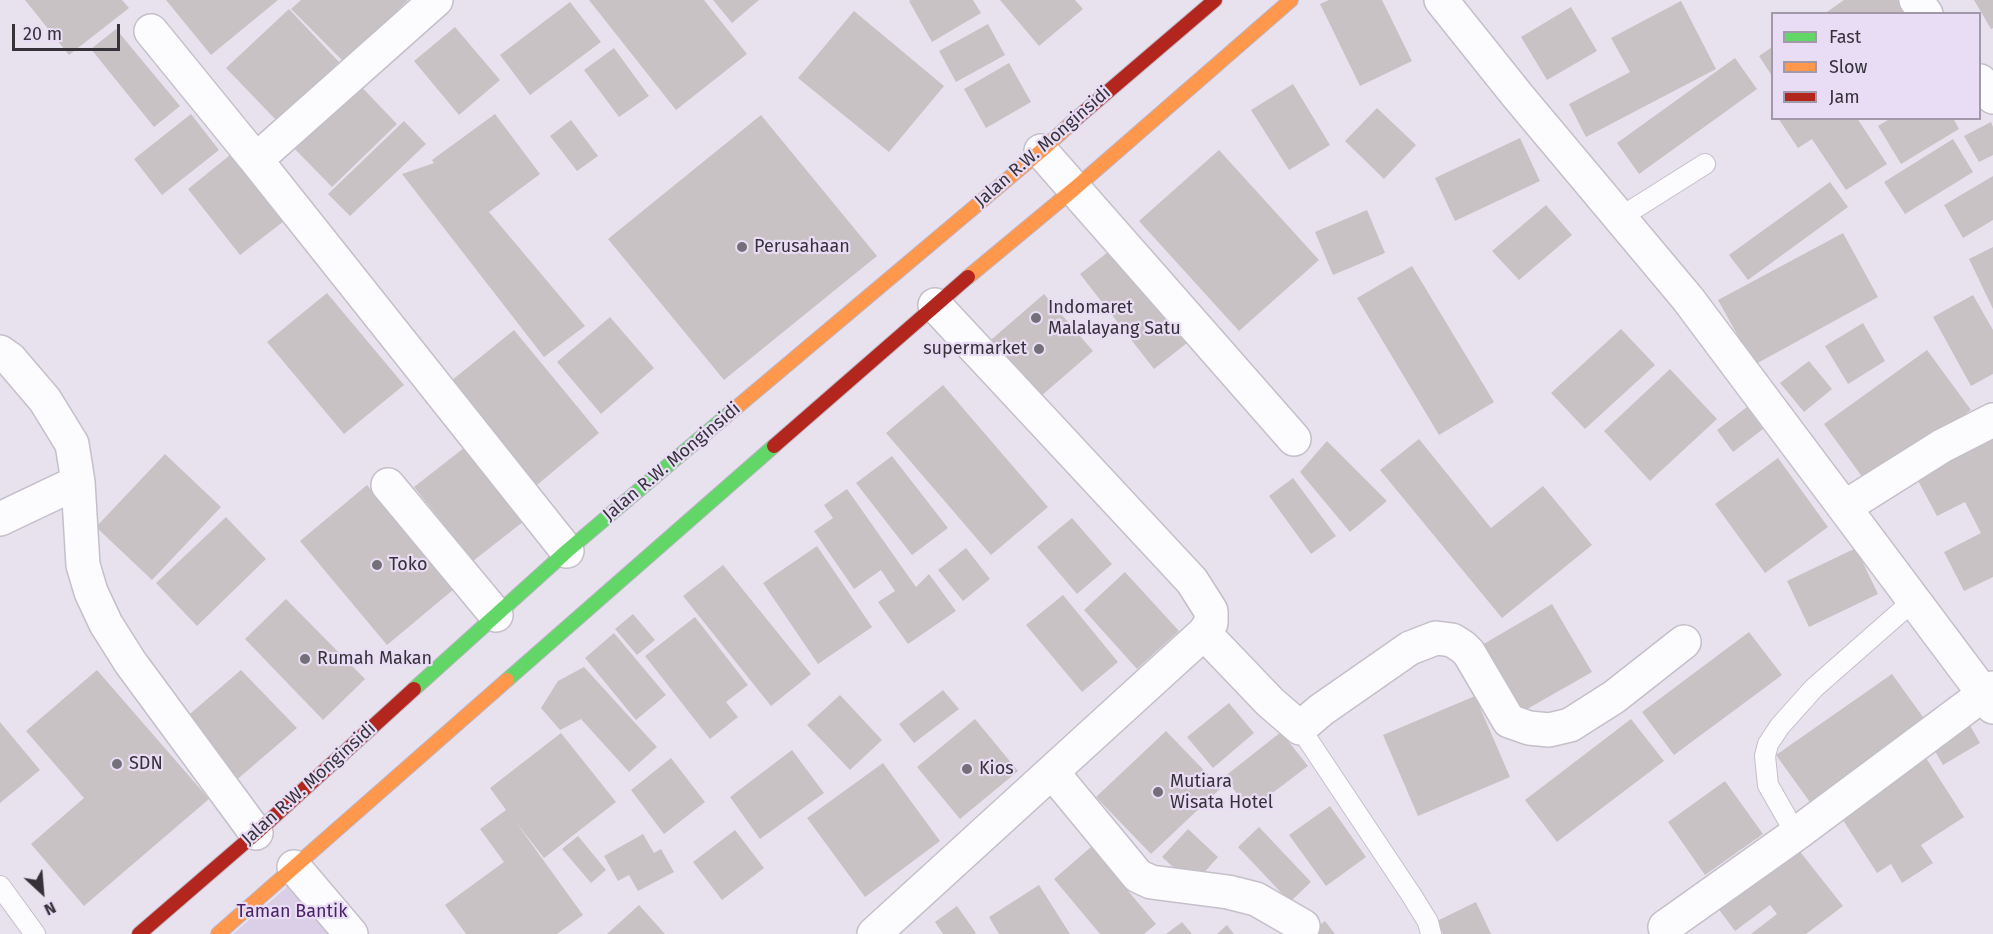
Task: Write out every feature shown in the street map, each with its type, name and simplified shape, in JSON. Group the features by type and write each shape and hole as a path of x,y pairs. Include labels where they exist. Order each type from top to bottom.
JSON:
{"highway":[{"name":"Jalan R.W. Monginsidi","path":"139,934 256,833 567,551 1041,151 1215,0"},
{"path":"218,934 935,305 1074,189 1291,0"}],"street":[{"path":"256,160 436,0"},
{"path":"1441,0 1517,95 1688,299 1913,601 1990,696 1665,927"},
{"path":"151,31 567,551"},
{"path":"1981,82 1993,98"},
{"path":"1041,151 1294,439"},
{"path":"874,934 1204,633 1211,622 1211,611 1192,581 935,305"},
{"path":"0,352 10,359 45,399 72,444 78,482 83,565 90,592 106,624 130,662 256,833"},
{"path":"1845,507 1942,446 1993,420"},
{"path":"0,519 78,482"},
{"path":"388,485 496,615"},
{"path":"1204,633 1270,702 1300,728 1320,710 1410,648 1436,638 1452,640 1469,653 1509,721 1529,728 1549,730 1570,725 1614,697 1684,642"},
{"path":"1052,772 1138,876 1151,882 1228,892 1256,899 1303,926"},
{"path":"294,867 351,934"}],"lane":[{"path":"1621,217 1705,164"},
{"path":"1796,834 1768,786 1765,756 1768,744 1780,726 1814,688 1913,601"},
{"path":"1300,728 1412,896 1428,922 1431,934"},
{"path":"0,886 35,934"}],"green space":[{"name":"Taman Bantik","path":"294,881 340,934 233,934"}],"building":[{"path":"25,0 122,0 129,8 69,55"},
{"path":"166,0 278,0 211,55"},
{"path":"301,0 408,0 345,63 291,9"},
{"path":"589,0 704,0 747,54 676,110"},
{"path":"713,0 759,0 732,23"},
{"path":"973,0 981,13 932,42 909,1"},
{"path":"1000,0 1075,0 1083,9 1039,46"},
{"path":"1329,0 1382,0 1412,61 1360,86 1320,4"},
{"path":"1844,0 1901,0 1909,12 1827,12"},
{"path":"1974,0 1993,0 1993,28 1991,29"},
{"path":"1681,1 1716,69 1586,137 1569,104 1630,72 1611,38"},
{"path":"570,2 601,42 530,95 500,55"},
{"path":"1571,7 1597,51 1547,80 1521,37"},
{"path":"289,9 339,62 277,121 226,68"},
{"path":"854,11 944,86 889,152 798,78"},
{"path":"988,24 1005,55 956,82 939,51"},
{"path":"455,27 500,80 459,115 414,61"},
{"path":"116,29 180,106 154,127 91,49"},
{"path":"614,48 649,96 619,117 584,70"},
{"path":"1771,48 1771,74 1759,56"},
{"path":"1735,58 1757,89 1639,174 1617,143"},
{"path":"1009,63 1031,102 986,128 964,89"},
{"path":"353,78 397,124 332,187 287,141"},
{"path":"1293,84 1330,145 1289,170 1251,110"},
{"path":"1377,108 1416,145 1384,179 1345,141"},
{"path":"191,114 219,150 162,195 134,159"},
{"path":"495,114 540,174 489,212 585,326 544,357 402,174 434,163 432,160"},
{"name":"Perusahaan","path":"761,115 877,256 724,380 608,239"},
{"path":"571,120 598,156 577,171 550,136"},
{"path":"1779,120 1858,120 1887,164 1846,190 1812,139 1798,148"},
{"path":"1888,120 1954,120 1959,129 1901,164 1878,126"},
{"path":"404,121 426,144 350,216 328,194"},
{"path":"1991,122 1993,155 1979,162 1964,136"},
{"path":"1520,138 1540,181 1455,221 1435,178"},
{"path":"1953,139 1973,172 1905,214 1884,182"},
{"path":"1219,150 1319,260 1239,331 1139,221"},
{"path":"235,151 288,218 240,255 188,189"},
{"path":"1993,176 1993,220 1963,238 1944,205"},
{"path":"1830,182 1848,207 1748,280 1729,255"},
{"path":"1546,205 1572,235 1519,280 1492,251"},
{"path":"1367,210 1385,253 1333,275 1315,232"},
{"path":"1843,233 1878,297 1754,365 1718,300"},
{"path":"1117,245 1191,340 1154,369 1080,274"},
{"path":"1993,247 1993,309 1969,259"},
{"path":"1412,266 1494,402 1439,435 1357,298"},
{"path":"327,293 404,385 344,434 267,342"},
{"name":"supermarket","path":"1044,294 1093,351 1033,403 984,346"},
{"path":"1973,295 1993,330 1993,374 1971,386 1933,317"},
{"path":"610,317 654,368 601,414 557,362"},
{"path":"1863,323 1885,361 1848,384 1825,346"},
{"path":"1621,329 1655,365 1585,429 1551,393"},
{"path":"514,330 599,433 537,485 451,381"},
{"path":"1927,350 1971,410 1868,485 1824,424"},
{"path":"1809,361 1832,389 1804,412 1780,383"},
{"path":"1670,369 1717,419 1650,481 1604,431"},
{"path":"943,385 1048,507 991,555 886,433"},
{"path":"1747,407 1763,429 1733,452 1717,430"},
{"path":"1993,438 1993,577 1964,591 1944,552 1981,533 1965,502 1937,516 1916,477"},
{"path":"1419,439 1491,528 1543,486 1592,545 1502,618 1380,470"},
{"path":"1327,441 1387,501 1350,532 1300,472"},
{"path":"469,444 528,518 473,561 414,487"},
{"path":"165,454 221,507 152,580 96,527"},
{"path":"892,456 948,528 912,555 856,483"},
{"path":"1778,458 1828,527 1765,573 1715,504"},
{"path":"1293,478 1336,536 1311,554 1269,496"},
{"name":"Toko","path":"367,485 454,589 387,645 300,541"},
{"path":"847,489 916,587 929,574 956,611 908,644 878,602 895,591 881,570 854,589 814,531 833,518 824,505"},
{"path":"226,517 266,559 197,626 156,583"},
{"path":"1072,518 1112,564 1077,594 1037,547"},
{"path":"817,546 872,627 818,664 763,583"},
{"path":"966,548 990,579 963,601 938,570"},
{"path":"1856,548 1878,594 1809,627 1787,581"},
{"path":"723,565 811,674 771,706 683,596"},
{"path":"1125,572 1179,631 1137,669 1084,610"},
{"path":"1063,595 1118,662 1082,692 1026,625"},
{"name":"Rumah Makan","path":"286,599 365,679 323,720 245,639"},
{"path":"1552,604 1592,672 1522,712 1482,645"},
{"path":"633,614 655,640 637,655 615,629"},
{"path":"695,617 748,685 726,702 738,717 710,739 645,656"},
{"path":"1749,632 1782,675 1674,755 1642,712"},
{"path":"614,633 666,695 636,720 585,658"},
{"path":"584,667 657,747 629,772 581,719 560,730 541,708 558,681"},
{"name":"SDN","path":"97,670 209,799 84,906 31,844 84,798 26,731"},
{"path":"241,670 297,728 233,783 177,725"},
{"path":"1892,674 1928,724 1812,805 1776,755"},
{"path":"943,690 959,709 914,743 899,724"},
{"path":"840,695 882,740 850,770 807,725"},
{"path":"1475,696 1510,777 1418,816 1383,735"},
{"path":"1229,703 1254,733 1213,768 1187,737"},
{"name":"Kios","path":"975,719 1018,771 960,819 917,767"},
{"path":"1631,719 1664,761 1557,842 1525,800"},
{"path":"0,722 40,770 0,803"},
{"path":"1968,722 1980,743 1943,765 1931,744"},
{"name":"Mutiara Wisata Hotel","path":"1166,731 1221,788 1151,854 1096,797"},
{"path":"1281,732 1308,766 1250,810 1224,777"},
{"path":"561,733 616,802 544,858 515,821 583,915 557,934 466,934 445,905 504,862 480,829 506,810 490,788"},
{"path":"792,750 824,793 760,839 730,797"},
{"path":"671,758 705,802 664,834 631,790"},
{"path":"1926,758 1964,817 1921,845 1933,863 1902,883 1891,864 1877,873 1839,814"},
{"path":"883,763 940,841 865,897 807,818"},
{"path":"1725,781 1763,834 1705,875 1668,822"},
{"path":"1330,806 1366,857 1326,886 1289,835"},
{"path":"1259,827 1311,882 1290,902 1238,847"},
{"path":"1188,829 1218,857 1193,885 1162,857"},
{"path":"735,830 764,868 722,900 693,862"},
{"path":"643,834 654,853 661,849 674,872 638,891 629,875 618,881 604,856"},
{"path":"578,836 606,870 591,883 562,849"},
{"path":"1794,844 1843,906 1806,934 1751,934 1777,914 1770,905 1735,931 1714,903"},
{"path":"1091,847 1156,924 1144,934 1100,934 1054,879"},
{"path":"1039,885 1070,934 999,934 989,917"},
{"path":"1476,902 1491,934 1443,934 1437,921"},
{"path":"639,905 665,934 607,934"},
{"path":"957,906 976,933 943,934 935,922"},
{"path":"1325,921 1335,934 1308,934"},
{"path":"1182,922 1192,934 1166,934"},
{"path":"1227,925 1234,934 1217,934"}],"traffic: fast":[{"path":"414,689 567,551 731,412"},
{"path":"507,680 774,446"}],"traffic: slow":[{"path":"968,277 1074,189 1291,0"},
{"path":"731,412 1041,151 1077,118"},
{"path":"218,934 507,680"}],"traffic: jam":[{"path":"1077,118 1215,0"},
{"path":"774,446 968,277"},
{"path":"139,934 256,833 414,689"}],"place":[{"name":"Perusahaan","path":"742,247"},
{"name":"Indomaret Malalayang Satu","path":"1036,318"},
{"name":"supermarket","path":"1039,349"},
{"name":"Toko","path":"377,565"},
{"name":"Rumah Makan","path":"305,659"},
{"name":"SDN","path":"117,764"},
{"name":"Kios","path":"967,769"},
{"name":"Mutiara Wisata Hotel","path":"1158,792"}]}
